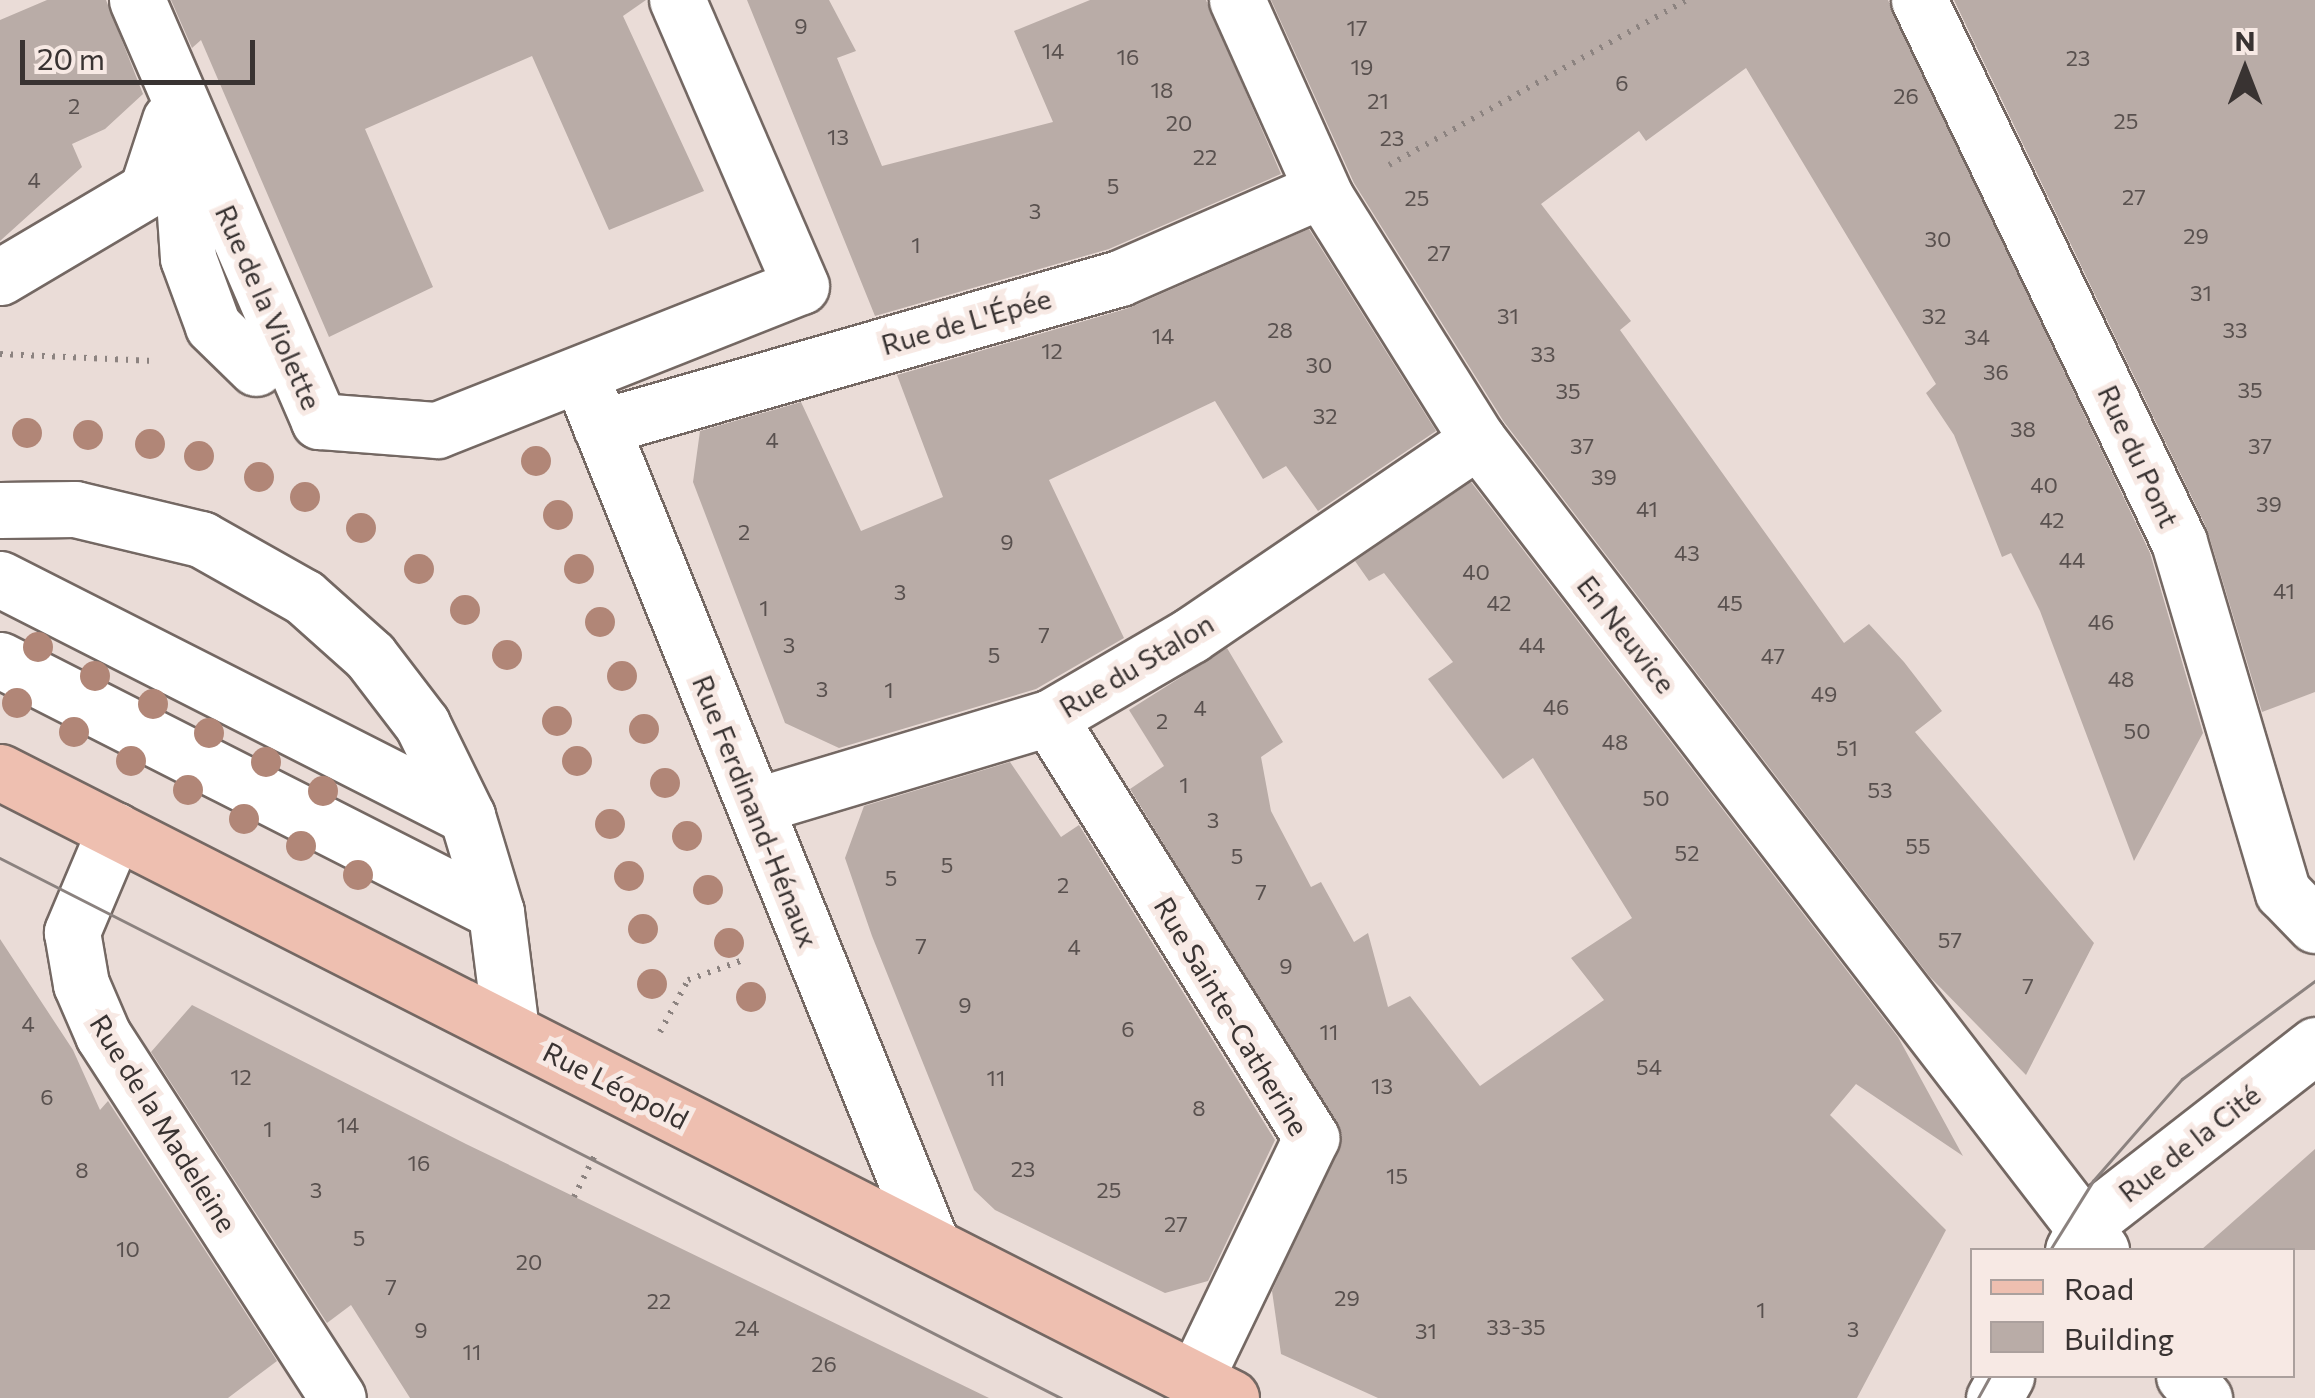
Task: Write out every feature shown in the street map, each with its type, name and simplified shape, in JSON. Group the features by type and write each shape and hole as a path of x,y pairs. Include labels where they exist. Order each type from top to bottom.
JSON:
{"main road":[{"name":"Rue Léopold","path":"0,772 1213,1389"}],"street":[{"name":"Rue de la Violette","path":"137,0 319,421 437,430 581,378 801,286"},
{"path":"677,0 831,359"},
{"name":"En Neuvice","path":"1236,0 1324,194 1478,440 2087,1241"},
{"name":"Rue du Pont","path":"1919,0 2179,542 2283,892 2315,925"},
{"path":"0,277 147,190 177,98"},
{"path":"177,98 188,258 213,326 256,368"},
{"name":"Rue de L'Épée","path":"601,427 1120,278 1324,194"},
{"name":"Rue Ferdinand-Hénaux","path":"581,378 932,1246"},
{"name":"Rue du Stalon","path":"754,806 1049,718 1191,635 1478,440"},
{"path":"0,510 75,509 201,539 304,597 370,656 422,724 466,816 496,912 511,1031"},
{"path":"0,580 466,816"},
{"path":"0,660 496,912"},
{"name":"Rue Sainte-Catherine","path":"1049,718 1310,1138 1213,1389"},
{"name":"Rue de la Madeleine","path":"115,830 72,932 81,984 103,1035 338,1398"},
{"name":"Rue de la Cité","path":"2087,1241 2315,1045"},
{"path":"2186,1378 2204,1398"}],"path":[{"path":"1324,194 1687,0"},
{"path":"628,1092 688,980 807,937"}],"building":[{"path":"47,0 106,0 143,94 105,129 72,144 82,167 0,241 0,20"},
{"path":"171,0 646,0 623,16 704,191 609,230 532,56 365,129 433,287 329,337 201,40 192,48"},
{"path":"747,0 829,0 856,51 837,58 882,166 1053,122 1014,31 1090,0 1206,0 1281,174 1109,249 875,316"},
{"path":"1271,0 1888,0 2150,553 2203,733 2134,861 2040,611 2011,553 2002,557 1954,435 1926,393 1936,384 1746,68 1646,141 1639,131 1541,204 1631,321 1620,330 1844,643 1869,624 1904,662 1942,711 1915,732 2094,943 2026,1075 1930,977 1504,422 1354,183"},
{"path":"1954,0 2315,0 2315,692 2262,712 2207,529"},
{"path":"1309,229 1436,431 1318,511 1286,466 1263,479 1215,401 1049,480 1124,638 1036,689 839,748 785,723 693,482 700,431 801,402 861,531 943,497 897,375 1129,308"},
{"path":"1471,482 1898,1037 1963,1156 1856,1084 1830,1115 1946,1230 1857,1398 1378,1398 1281,1354 1272,1291 1342,1135 1130,789 1164,766 1129,710 1227,648 1283,742 1261,757 1271,811 1311,887 1321,882 1354,942 1368,933 1388,1007 1410,996 1480,1086 1604,1000 1571,958 1632,918 1533,758 1503,779 1428,679 1453,662 1384,573 1369,581 1355,561"},
{"path":"1010,762 1061,837 1079,825 1275,1140 1208,1281 1165,1293 995,1210 974,1190 872,936 845,858 864,806"},
{"path":"0,939 73,1050 100,1110 108,1101 277,1361 228,1398 0,1398"},
{"path":"192,1005 466,1144 989,1398 410,1398 351,1305 327,1323 151,1052"},
{"path":"2315,1149 2315,1250 2203,1248"}],"tram line":[{"path":"0,858 1061,1398"},
{"path":"2051,1248 2093,1181 2182,1079 2315,981"},
{"path":"1978,1398 1989,1378"}]}
